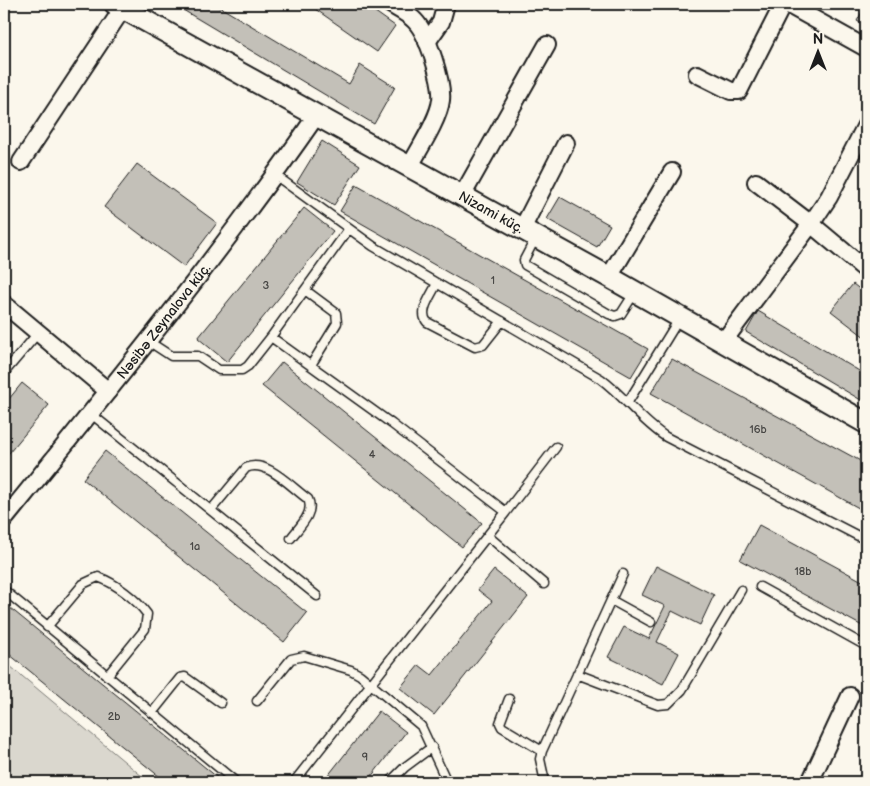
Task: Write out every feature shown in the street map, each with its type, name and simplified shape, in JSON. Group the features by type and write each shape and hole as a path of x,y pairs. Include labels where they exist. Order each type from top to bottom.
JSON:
{"street":[{"path":"390,4 415,21 427,42 440,89 441,101 410,166"},
{"path":"427,42 441,22 446,4"},
{"path":"697,74 731,91 739,91 785,4 866,48"},
{"path":"21,162 119,6"},
{"name":"Nizami küç.","path":"119,6 609,277 866,423"},
{"path":"462,196 547,45"},
{"name":"Nəsibə Zeynalova küç.","path":"4,520 148,341 275,175 316,116"},
{"path":"723,342 829,197 866,125"},
{"path":"529,233 566,143"},
{"path":"609,277 672,172"},
{"path":"756,182 811,224 866,270"},
{"path":"4,304 108,391"},
{"path":"810,782 850,696"}],"lane":[{"path":"275,175 348,230 601,379 628,402 650,427 666,437 866,540"},
{"path":"148,341 171,356 198,356 219,370 228,372 242,370 248,366 271,337 348,230"},
{"path":"529,233 524,260 525,265 609,314 616,316 621,314 635,292"},
{"path":"437,283 424,310 423,317 427,322 475,347 483,345 502,321"},
{"path":"305,290 336,313 338,317 337,323 311,365"},
{"path":"628,402 680,317"},
{"path":"4,373 38,333"},
{"path":"271,337 506,512"},
{"path":"90,414 318,596"},
{"path":"294,782 373,684 556,447"},
{"path":"211,510 246,468 252,465 265,468 308,499 311,505 310,512 291,538"},
{"path":"488,536 544,584"},
{"path":"546,782 540,759 542,751 623,574"},
{"path":"47,627 83,584 98,577 108,581 143,608 147,614 145,629 107,676"},
{"path":"760,588 866,646"},
{"path":"4,590 236,782"},
{"path":"577,674 658,704 668,704 682,690 741,590"},
{"path":"611,600 651,622"},
{"path":"257,701 290,659 297,656 351,670 373,684 420,726 448,782"},
{"path":"152,713 180,678 185,677 220,703"},
{"path":"509,699 500,723 502,727 542,751"},
{"path":"390,782 405,767 432,747"}],"shaded area":[{"path":"4,661 149,782 4,782"}],"building":[{"path":"173,4 215,4 349,84 360,65 395,87 374,124"},
{"path":"308,4 364,4 395,26 377,52"},
{"path":"866,5 866,26 857,21"},
{"path":"322,141 360,165 334,205 297,182"},
{"path":"137,164 217,223 184,267 104,207"},
{"path":"356,185 648,349 631,377 340,211"},
{"path":"560,197 610,225 597,247 547,219"},
{"path":"304,208 333,231 227,362 198,338"},
{"path":"853,284 866,294 866,338 831,311"},
{"path":"758,311 866,375 866,403 746,332"},
{"path":"672,359 866,464 866,512 651,393"},
{"path":"282,362 482,523 462,547 262,386"},
{"path":"22,383 49,405 4,459 4,405"},
{"path":"105,451 307,613 284,642 83,479"},
{"path":"759,525 866,583 866,628 740,560"},
{"path":"656,566 714,595 700,625 672,611 657,642 679,653 663,684 608,657 624,627 649,639 665,606 642,595"},
{"path":"494,570 528,597 434,715 400,688 419,665 432,675 492,601 478,590"},
{"path":"4,603 223,782 166,782 4,650"},
{"path":"379,711 406,732 367,782 323,782"}]}
